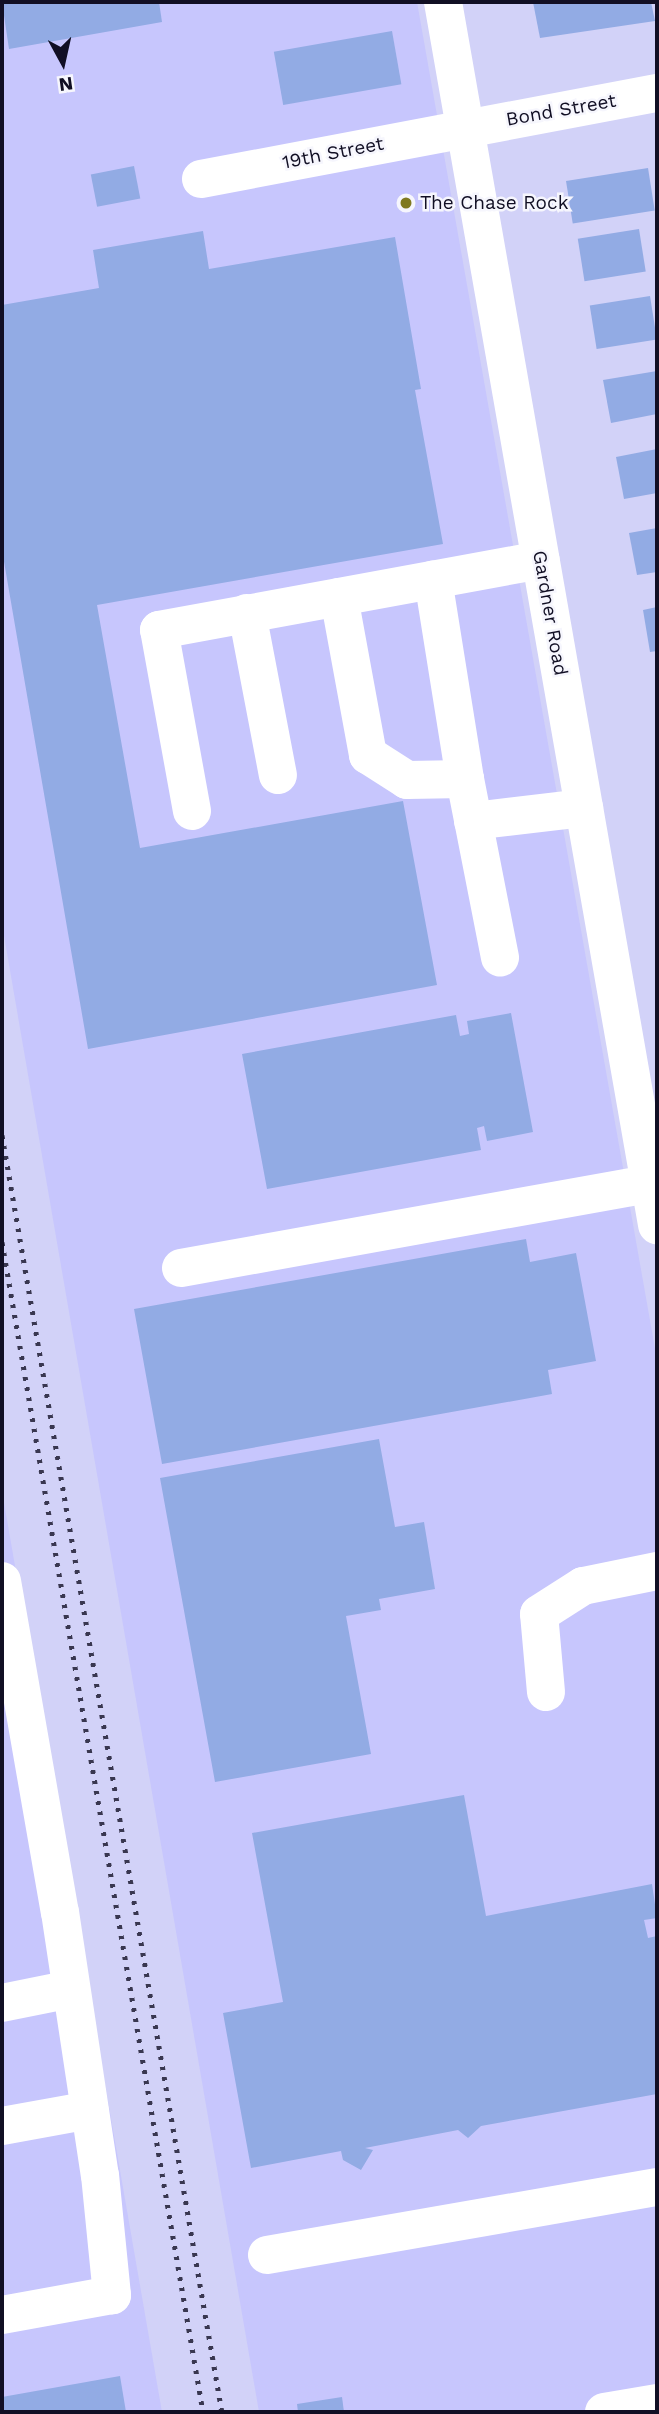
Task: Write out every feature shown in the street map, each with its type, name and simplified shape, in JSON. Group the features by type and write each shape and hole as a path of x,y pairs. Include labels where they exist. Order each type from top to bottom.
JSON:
{"street":[{"name":"Gardner Road","path":"443,2 584,808 651,1162 657,1225"},
{"name":"Bond Street","path":"466,127 657,93"},
{"name":"19th Street","path":"201,179 466,127"},
{"path":"192,811 159,630 541,560"},
{"path":"433,580 465,779 500,958"},
{"path":"339,597 368,755 407,780 465,779"},
{"path":"247,613 278,775"},
{"path":"473,821 584,808"},
{"path":"181,1268 651,1162"},
{"path":"546,1692 539,1614 583,1586 657,1571"},
{"path":"2,1581 90,2110 112,2295 2,2315"},
{"path":"2,2003 71,1989"},
{"path":"2,2126 90,2110"},
{"path":"267,2255 657,2187"},
{"path":"604,2412 657,2403"}],"shaded area":[{"path":"2,2 417,2 657,1360 657,2412 259,2412 2,924"},
{"path":"2,1491 162,2412 2,2412"}],"building":[{"path":"2,2 159,2 162,22 9,49"},
{"path":"533,2 651,2 655,21 540,38"},
{"path":"392,31 401,84 283,105 274,52"},
{"path":"134,166 140,198 97,207 91,174"},
{"path":"648,168 655,210 573,223 566,181"},
{"path":"639,229 646,271 584,281 578,239"},
{"path":"203,231 209,269 395,237 421,389 415,390 443,544 97,605 140,848 403,801 437,985 88,1049 2,550 2,305 99,288 93,250"},
{"path":"650,296 657,339 597,349 590,306"},
{"path":"657,371 657,414 611,423 603,380"},
{"path":"657,449 657,493 624,499 616,457"},
{"path":"657,528 657,572 637,575 629,533"},
{"path":"657,607 657,651 650,652 643,610"},
{"path":"511,1013 533,1132 487,1141 484,1126 477,1128 481,1150 267,1189 242,1054 456,1015 460,1036 469,1034 467,1021"},
{"path":"526,1239 530,1262 576,1253 596,1361 548,1370 552,1394 162,1464 134,1309"},
{"path":"379,1439 395,1527 424,1522 435,1589 379,1599 381,1610 346,1616 371,1754 215,1782 160,1478"},
{"path":"464,1795 486,1916 652,1884 657,1918 644,1920 648,1938 657,1936 657,2094 481,2126 468,2138 458,2130 365,2148 373,2150 361,2170 343,2160 341,2151 251,2168 223,2013 283,2002 252,1833"},
{"path":"120,2376 126,2412 2,2412 2,2397"},
{"path":"342,2397 344,2412 298,2412 297,2404"}],"railway":[{"path":"2,1135 222,2412"},
{"path":"2,1242 203,2412"}],"place":[{"name":"The Chase Rock","path":"406,203"}]}
